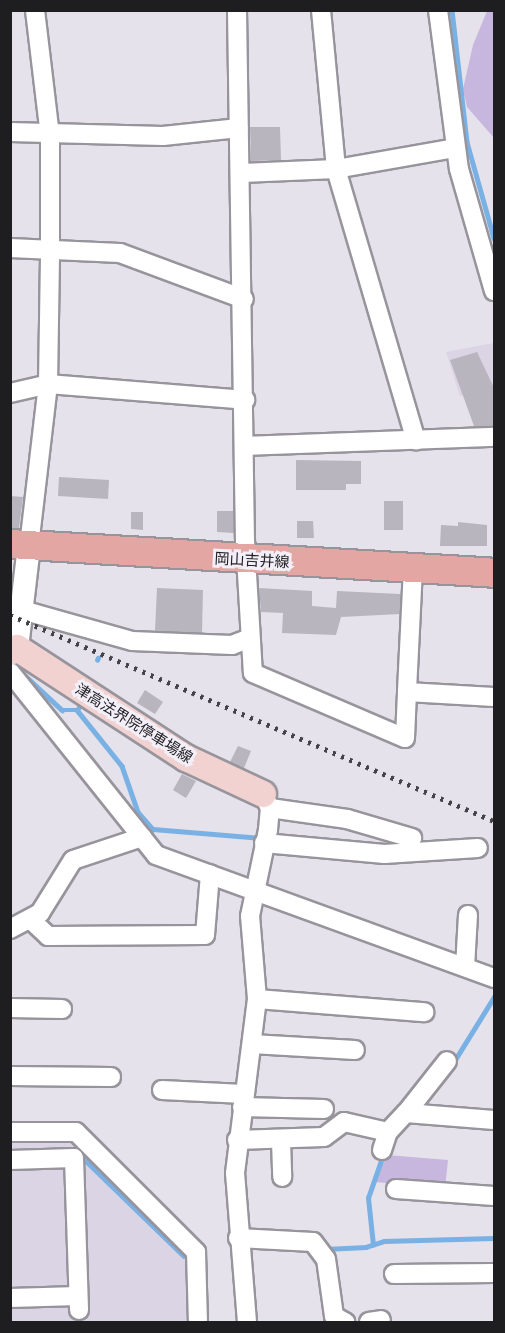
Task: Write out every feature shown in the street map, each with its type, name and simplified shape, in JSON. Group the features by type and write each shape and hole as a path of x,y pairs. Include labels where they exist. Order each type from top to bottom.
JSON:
{"main road":[{"name":"岡山吉井線","path":"20,545 495,573"},
{"name":"津高法界院停車場線","path":"14,650 186,758 267,801"}],"street":[{"path":"14,650 22,610 20,545 48,384 50,136 35,10"},
{"path":"237,10 239,128 243,173 245,446 253,673 405,738 413,568"},
{"path":"321,10 336,170 416,440"},
{"path":"438,10 454,148 495,291"},
{"path":"10,132 50,136 163,136 239,128"},
{"path":"243,173 336,170 454,148"},
{"path":"10,248 120,253 244,299"},
{"path":"10,393 48,384 245,400"},
{"path":"245,446 495,437"},
{"path":"22,610 132,641 232,645 250,638"},
{"path":"10,672 156,855 495,978"},
{"path":"407,692 495,697"},
{"path":"248,1323 242,1140 257,999 253,890 264,843 267,801 347,819 412,838"},
{"path":"10,930 40,913 64,881 73,860 142,837"},
{"path":"264,843 384,854 478,848"},
{"path":"30,919 48,936 205,935 210,874"},
{"path":"465,967 468,915"},
{"path":"257,999 424,1012"},
{"path":"10,1008 62,1009"},
{"path":"252,1044 356,1050"},
{"path":"382,1150 388,1132 447,1061"},
{"path":"10,1076 111,1077"},
{"path":"162,1089 247,1104 324,1108"},
{"path":"406,1113 495,1120"},
{"path":"242,1140 281,1141 324,1137 344,1122 388,1132"},
{"path":"10,1132 76,1132 196,1252 198,1323"},
{"path":"281,1141 282,1177"},
{"path":"10,1160 74,1158 78,1303 10,1298"},
{"path":"396,1189 495,1197"},
{"path":"244,1238 313,1242 326,1259 334,1316 345,1323"},
{"path":"394,1274 495,1273"}],"shaded area":[{"path":"487,11 494,11 494,138 467,107 463,89 473,45"},
{"path":"494,343 494,386 460,396 446,352"},
{"path":"11,1140 72,1140 191,1255 193,1322 11,1322"},
{"path":"387,1155 448,1160 445,1188 375,1182"}],"building":[{"path":"250,127 280,127 281,160 251,161"},
{"path":"477,352 495,390 495,426 474,426 450,360"},
{"path":"296,460 361,461 361,484 346,484 346,490 296,490"},
{"path":"59,477 109,480 108,499 58,496"},
{"path":"10,496 23,497 19,528 10,528"},
{"path":"384,501 403,501 403,530 384,530"},
{"path":"217,511 233,511 234,533 217,532"},
{"path":"131,512 143,512 143,530 131,529"},
{"path":"297,521 313,521 314,538 297,538"},
{"path":"458,522 487,525 487,546 440,546 441,525 458,526"},
{"path":"157,588 203,590 202,633 155,631"},
{"path":"259,588 312,591 312,606 336,608 337,591 400,594 400,614 341,617 336,635 282,633 283,613 261,612"},
{"path":"145,690 163,702 155,714 137,703"},
{"path":"238,746 251,751 244,768 230,762"},
{"path":"182,774 196,781 186,798 173,790"}],"waterway":[{"path":"452,10 467,142 494,238"},
{"path":"19,670 62,710 77,710 82,703"},
{"path":"77,710 122,766 138,812 153,829 262,838"},
{"path":"453,1063 494,997"},
{"path":"79,1154 184,1256"},
{"path":"373,1245 368,1198 383,1155"},
{"path":"325,1249 366,1247 384,1241 494,1238"}],"railway":[{"path":"10,615 494,821"}]}
